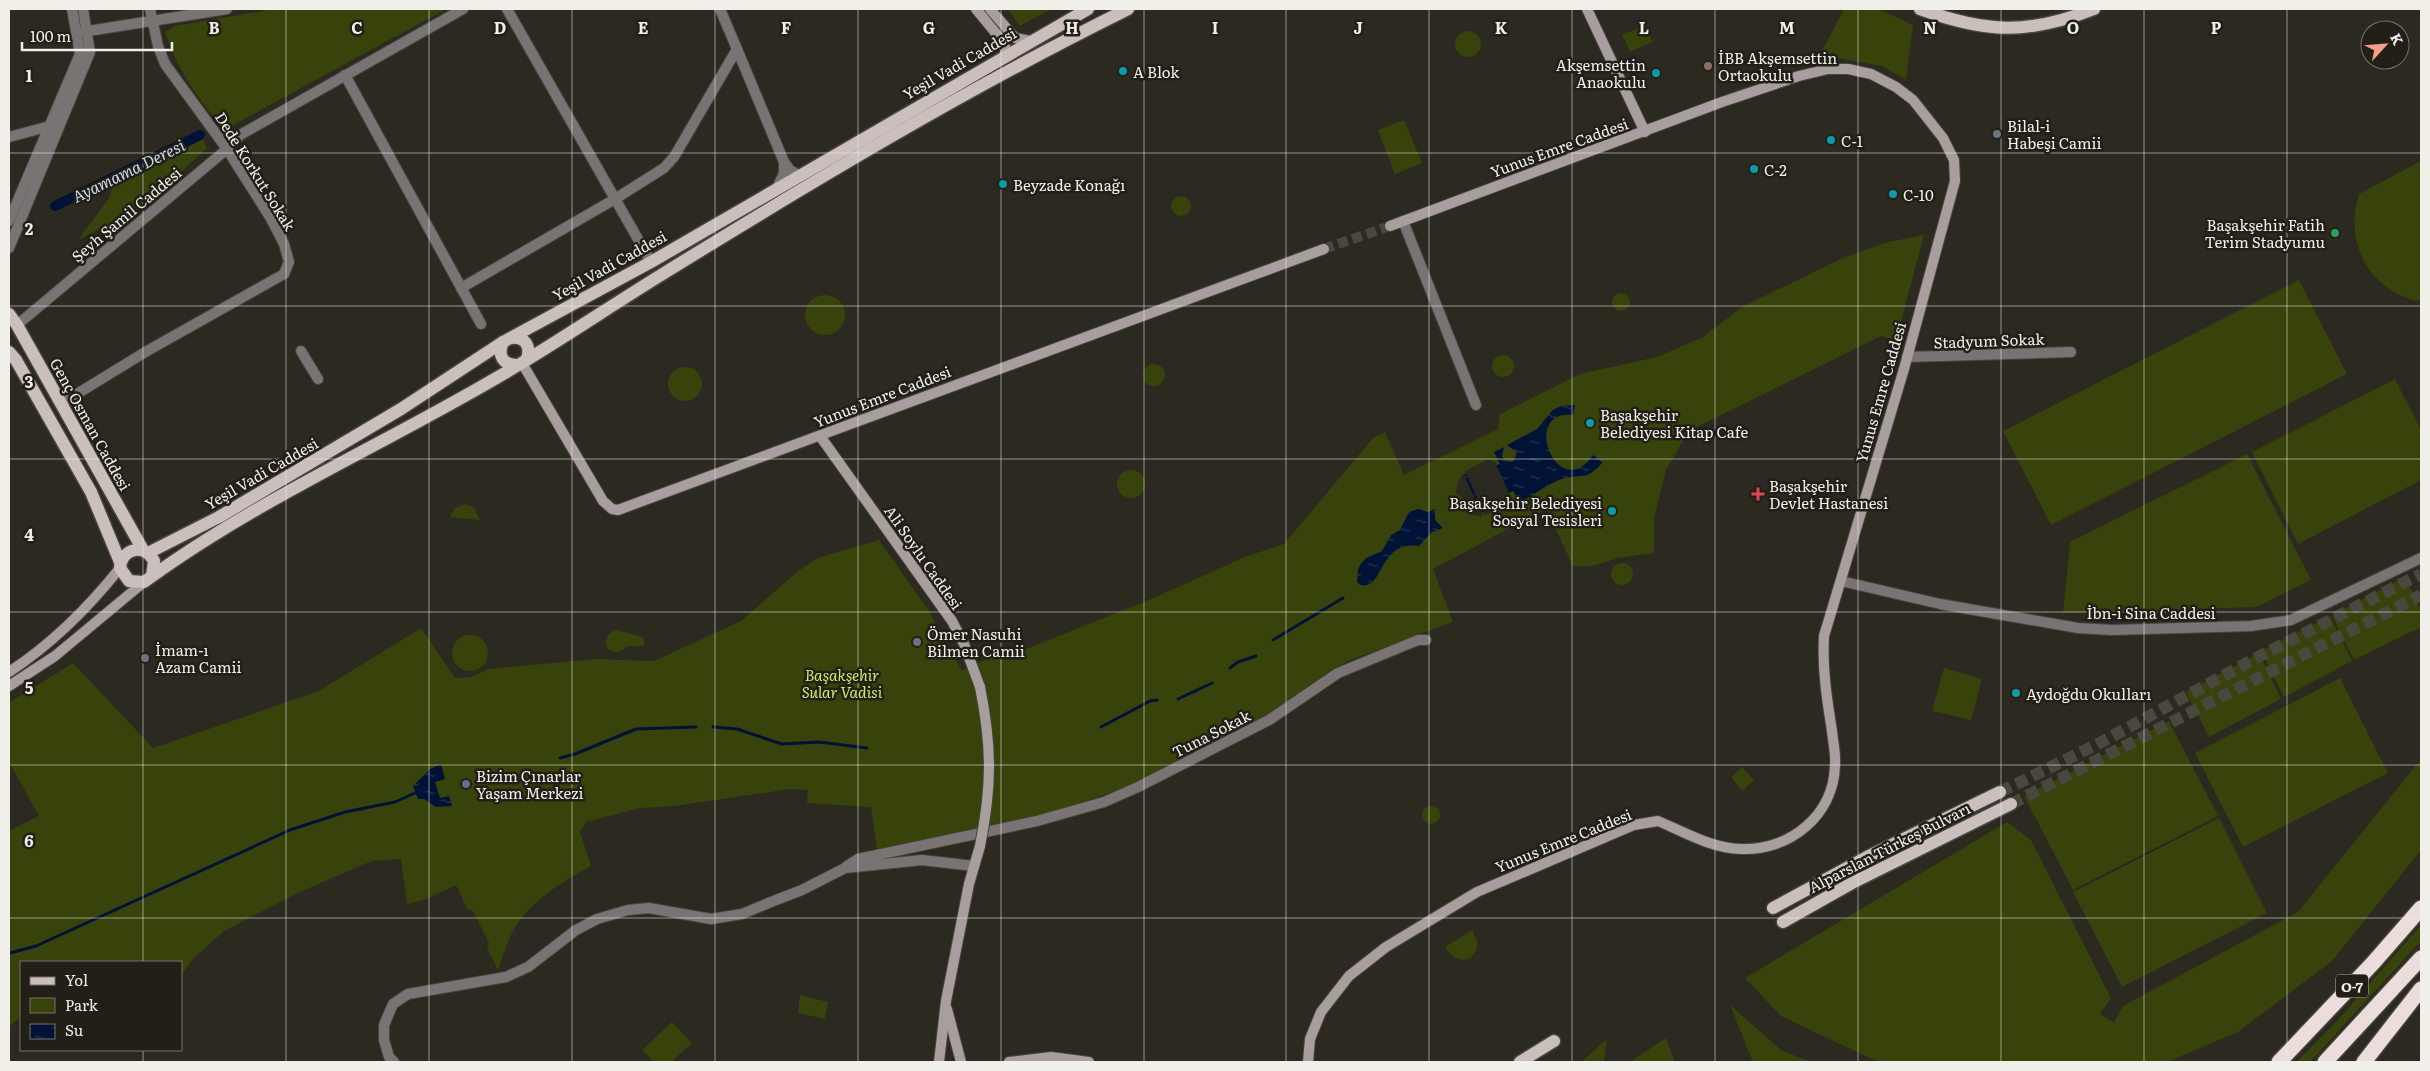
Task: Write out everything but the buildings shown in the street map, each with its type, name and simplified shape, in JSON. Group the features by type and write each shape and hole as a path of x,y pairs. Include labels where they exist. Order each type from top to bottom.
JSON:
{"highway":[{"name":"O-7","path":"2279,1062 2373,963 2421,908"},
{"name":"O-7","path":"2325,1062 2421,958"},
{"path":"2364,1062 2421,989"}],"main road":[{"name":"Yeşil Vadi Caddesi","path":"145,551 219,517 401,409 507,340 651,262 1030,40 1088,9"},
{"name":"Yeşil Vadi Caddesi","path":"148,579 172,561 300,486 522,362 753,218 886,140 1063,41 1128,9"},
{"path":"1920,9 1974,25 2009,29 2063,21 2094,9"},
{"name":"Genç Osman Caddesi","path":"13,320 145,551"},
{"path":"520,338 526,343 529,351 522,362 510,365 503,360 500,352 507,340 520,338"},
{"path":"9,352 16,360 91,492 120,565 128,581 148,579 155,566 145,551 132,550 120,565"},
{"name":"Alparslan Türkeş Bulvarı","path":"1773,908 1867,857 2000,792"},
{"name":"Alparslan Türkeş Bulvarı","path":"1783,922 1844,887 2011,804"},
{"path":"1520,1062 1554,1041"}],"street":[{"path":"9,221 90,52 72,9"},
{"path":"82,32 83,9"},
{"name":"Dede Korkut Sokak","path":"62,403 147,351 284,274 289,262 284,244 270,217 228,149 165,64 150,9"},
{"path":"82,32 227,9"},
{"name":"Şeyh Şamil Caddesi","path":"13,320 228,149 240,134 463,9"},
{"path":"507,9 651,262"},
{"path":"720,9 784,162 790,170 799,175"},
{"path":"976,9 1004,43 1006,49 1004,56"},
{"path":"990,9 1015,38 1030,40"},
{"path":"1587,9 1645,132"},
{"path":"461,288 615,199 664,168 674,157 737,49"},
{"name":"Yunus Emre Caddesi","path":"1308,1062 1310,1039 1321,1012 1349,976 1386,947 1477,892 1634,825 1658,821 1717,845 1740,850 1775,844 1790,838 1812,823 1826,805 1835,781 1836,762 1823,653 1824,636 1907,357 1948,210 1956,171 1954,160 1943,138 1912,100 1896,87 1871,74 1848,69 1828,69 1799,76 1722,102 1390,226"},
{"path":"345,75 481,324"},
{"path":"9,137 54,127"},
{"path":"9,248 54,127"},
{"path":"777,188 784,173 784,162"},
{"path":"1403,221 1476,405"},
{"name":"Yunus Emre Caddesi","path":"522,362 603,501 612,509 618,510 636,505 1324,249"},
{"path":"301,351 318,379"},
{"name":"Stadyum Sokak","path":"1907,357 2071,352"},
{"name":"Ali Soylu Caddesi","path":"820,436 952,621 964,644 980,687 988,729 990,769 988,807 946,1001 939,1062"},
{"name":"İbn-i Sina Caddesi","path":"1841,581 1940,604 2078,628 2112,630 2251,626 2291,620 2421,558"},
{"path":"9,672 27,660 85,609 120,565"},
{"name":"Yeşil Vadi Caddesi","path":"9,686 55,656 148,579"},
{"name":"Tuna Sokak","path":"394,1062 389,1057 384,1040 384,1025 393,1004 408,994 506,977 528,966 576,930 597,919 628,910 649,908 712,920 742,914 802,890 845,868 858,859 895,849 997,830 1104,802 1138,787 1269,720 1338,672 1401,646 1418,640 1426,640"},
{"path":"845,868 922,860 974,866"},
{"name":"Ali Soylu Caddesi","path":"946,1001 953,1037 961,1062"},
{"path":"1038,1062 1051,1057"},
{"path":"1009,1062 1051,1057 1089,1062"}],"green space":[{"path":"274,9 446,9 228,128 223,127 205,106 189,82 175,58 165,32 175,26"},
{"path":"1007,9 1051,9 1020,26"},
{"path":"1844,9 1879,9 1913,25 1906,80 1882,66 1820,55"},
{"path":"1645,27 1653,42 1630,52 1622,34"},
{"path":"1468,31 1477,35 1481,44 1477,53 1468,57 1459,53 1455,44 1459,35"},
{"path":"1404,120 1422,163 1395,174 1378,130"},
{"path":"203,139 207,148 131,218 107,225 78,240 109,198 114,183"},
{"path":"2421,161 2421,299 2416,301 2399,295 2385,286 2364,261 2358,246 2355,212 2359,194"},
{"path":"1181,196 1188,199 1191,206 1188,213 1181,216 1174,213 1171,206 1174,199"},
{"name":"Başakşehir Sular Vadisi","path":"1924,235 1896,340 1881,336 1689,431 1666,470 1654,518 1654,553 1618,558 1592,566 1573,566 1546,509 1433,569 1453,622 1350,660 1330,671 1266,715 1130,785 1068,808 974,832 877,850 871,807 807,803 808,790 790,789 675,806 640,808 586,822 580,832 591,866 545,895 525,914 510,937 498,970 487,948 489,943 473,911 467,908 456,885 424,900 407,904 401,859 373,861 298,893 224,931 194,958 182,974 182,961 20,961 20,1017 9,1027 9,831 39,816 9,762 9,703 73,663 153,748 319,691 421,628 455,678 471,677 488,669 595,659 654,661 741,621 798,571 818,558 879,540 929,611 962,671 993,656 1016,653 1156,597 1247,556 1284,544 1374,437 1385,432 1404,475 1498,429 1500,414 1580,374 1657,357 1703,337 1742,307 1845,257 1888,242"},
{"path":"2299,280 2347,374 2051,525 2003,431"},
{"path":"1617,293 1625,293 1630,298 1628,309 1617,311 1612,306 1612,298"},
{"path":"829,295 836,298 842,304 845,315 844,323 836,332 829,335 821,335 814,332 806,323 805,311 808,304 817,296"},
{"path":"1503,355 1511,358 1514,366 1511,374 1503,377 1495,374 1492,366 1495,358"},
{"path":"1154,364 1162,367 1165,375 1162,383 1154,386 1146,383 1143,375 1146,367"},
{"path":"685,367 692,368 697,372 701,377 701,391 697,396 692,400 685,401 678,400 673,396 669,391 668,384 669,377 673,372 678,368"},
{"path":"2395,379 2421,430 2421,480 2298,544 2252,452"},
{"path":"2247,454 2311,580 2257,607 2063,613 2070,542"},
{"path":"1131,470 1141,474 1145,484 1141,494 1131,498 1121,494 1117,484 1121,474"},
{"path":"465,504 474,508 480,520 450,517 455,508"},
{"path":"1622,563 1630,566 1633,574 1630,582 1622,585 1614,582 1611,574 1614,566"},
{"path":"2405,577 2421,610 2421,627 2354,660 2332,615"},
{"path":"2330,616 2352,661 2284,697 2261,651"},
{"path":"616,630 643,637 645,644 629,646 615,652 608,648 606,641 609,634"},
{"path":"470,635 477,636 483,640 487,646 487,660 483,666 477,670 470,671 463,670 457,666 453,660 452,653 453,646 457,640 463,636"},
{"path":"2259,653 2281,699 2209,737 2186,692"},
{"path":"1944,668 1982,679 1971,720 1932,711"},
{"path":"2340,678 2388,773 2243,847 2195,753"},
{"path":"2169,721 2218,816 2073,890 2024,796"},
{"path":"2421,759 2421,850 2332,961 2238,1032 2167,1062 1878,1062 1781,1016 1745,978 2007,822 2031,840 2111,998 2100,1014 2114,1023 2123,1006 2298,912"},
{"path":"1742,767 1754,780 1742,791 1731,777"},
{"path":"1427,806 1435,806 1440,811 1438,822 1427,824 1422,819 1422,811"},
{"path":"2219,818 2267,913 2122,987 2073,892"},
{"path":"2421,925 2421,941 2310,1062 2296,1062 2338,1020"},
{"path":"1472,930 1478,943 1473,955 1464,960 1454,957 1449,953 1445,947"},
{"path":"800,995 828,1002 825,1019 798,1013"},
{"path":"1730,1005 1781,1050 1811,1062 1753,1062"},
{"path":"672,1022 692,1043 671,1062 654,1062 642,1050"},
{"path":"1666,1038 1675,1062 1632,1062 1633,1060"},
{"path":"1607,1039 1604,1062 1581,1062"}],"water":[{"path":"1575,405 1573,415 1557,417 1548,426 1546,438 1550,452 1557,463 1568,469 1580,468 1593,455 1603,462 1598,468 1589,474 1565,478 1548,485 1520,502 1513,491 1509,493 1511,501 1488,512 1474,513 1463,476 1468,472 1500,464 1494,452 1504,447 1502,456 1504,460 1514,461 1517,452 1507,445 1537,429 1553,410 1561,406"},
{"path":"1418,509 1428,512 1435,509 1435,520 1443,528 1432,532 1419,546 1405,546 1396,550 1388,557 1374,581 1368,585 1360,585 1357,582 1358,569 1361,564 1366,558 1382,551 1391,535 1400,530 1409,512"},
{"path":"441,764 445,779 435,782 440,798 449,796 452,806 436,807 424,799 418,799 413,786 430,769"}],"pier":[{"path":"1489,459 1495,462 1513,502 1485,515 1465,471"},
{"path":"1463,473 1483,516 1473,515 1468,502 1456,493 1457,485"}],"waterway":[{"name":"Ayamama Deresi","path":"55,206 200,135"},
{"path":"1273,640 1343,598"},
{"path":"1230,668 1238,662 1256,656"},
{"path":"1178,699 1212,683"},
{"path":"1101,727 1150,701 1157,700"},
{"path":"560,758 575,754 636,729 696,727"},
{"path":"713,727 737,729 782,744 819,742 867,748"},
{"path":"10,953 36,946 290,830 345,812 395,802 415,793"}],"tunnel":[{"path":"1324,249 1390,226"},
{"path":"2000,792 2096,745 2256,658 2421,574"},
{"path":"2011,804 2421,595"}],"place":[{"name":"İBB Akşemsettin Ortaokulu","path":"1708,66"},
{"name":"A Blok","path":"1123,71"},
{"name":"Akşemsettin Anaokulu","path":"1656,73"},
{"name":"Bilal-i Habeşi Camii","path":"1997,134"},
{"name":"C-1","path":"1831,140"},
{"name":"C-2","path":"1754,169"},
{"name":"Beyzade Konağı","path":"1003,184"},
{"name":"C-10","path":"1893,194"},
{"name":"Başakşehir Fatih Terim Stadyumu","path":"2335,233"},
{"name":"Başakşehir Belediyesi Kitap Cafe","path":"1590,423"},
{"name":"Başakşehir Devlet Hastanesi","path":"1758,494"},
{"name":"Başakşehir Belediyesi Sosyal Tesisleri","path":"1612,511"},
{"name":"Ömer Nasuhi Bilmen Camii","path":"917,642"},
{"name":"İmam-ı Azam Camii","path":"145,658"},
{"name":"Aydoğdu Okulları","path":"2016,693"},
{"name":"Bizim Çınarlar Yaşam Merkezi","path":"466,784"}]}
